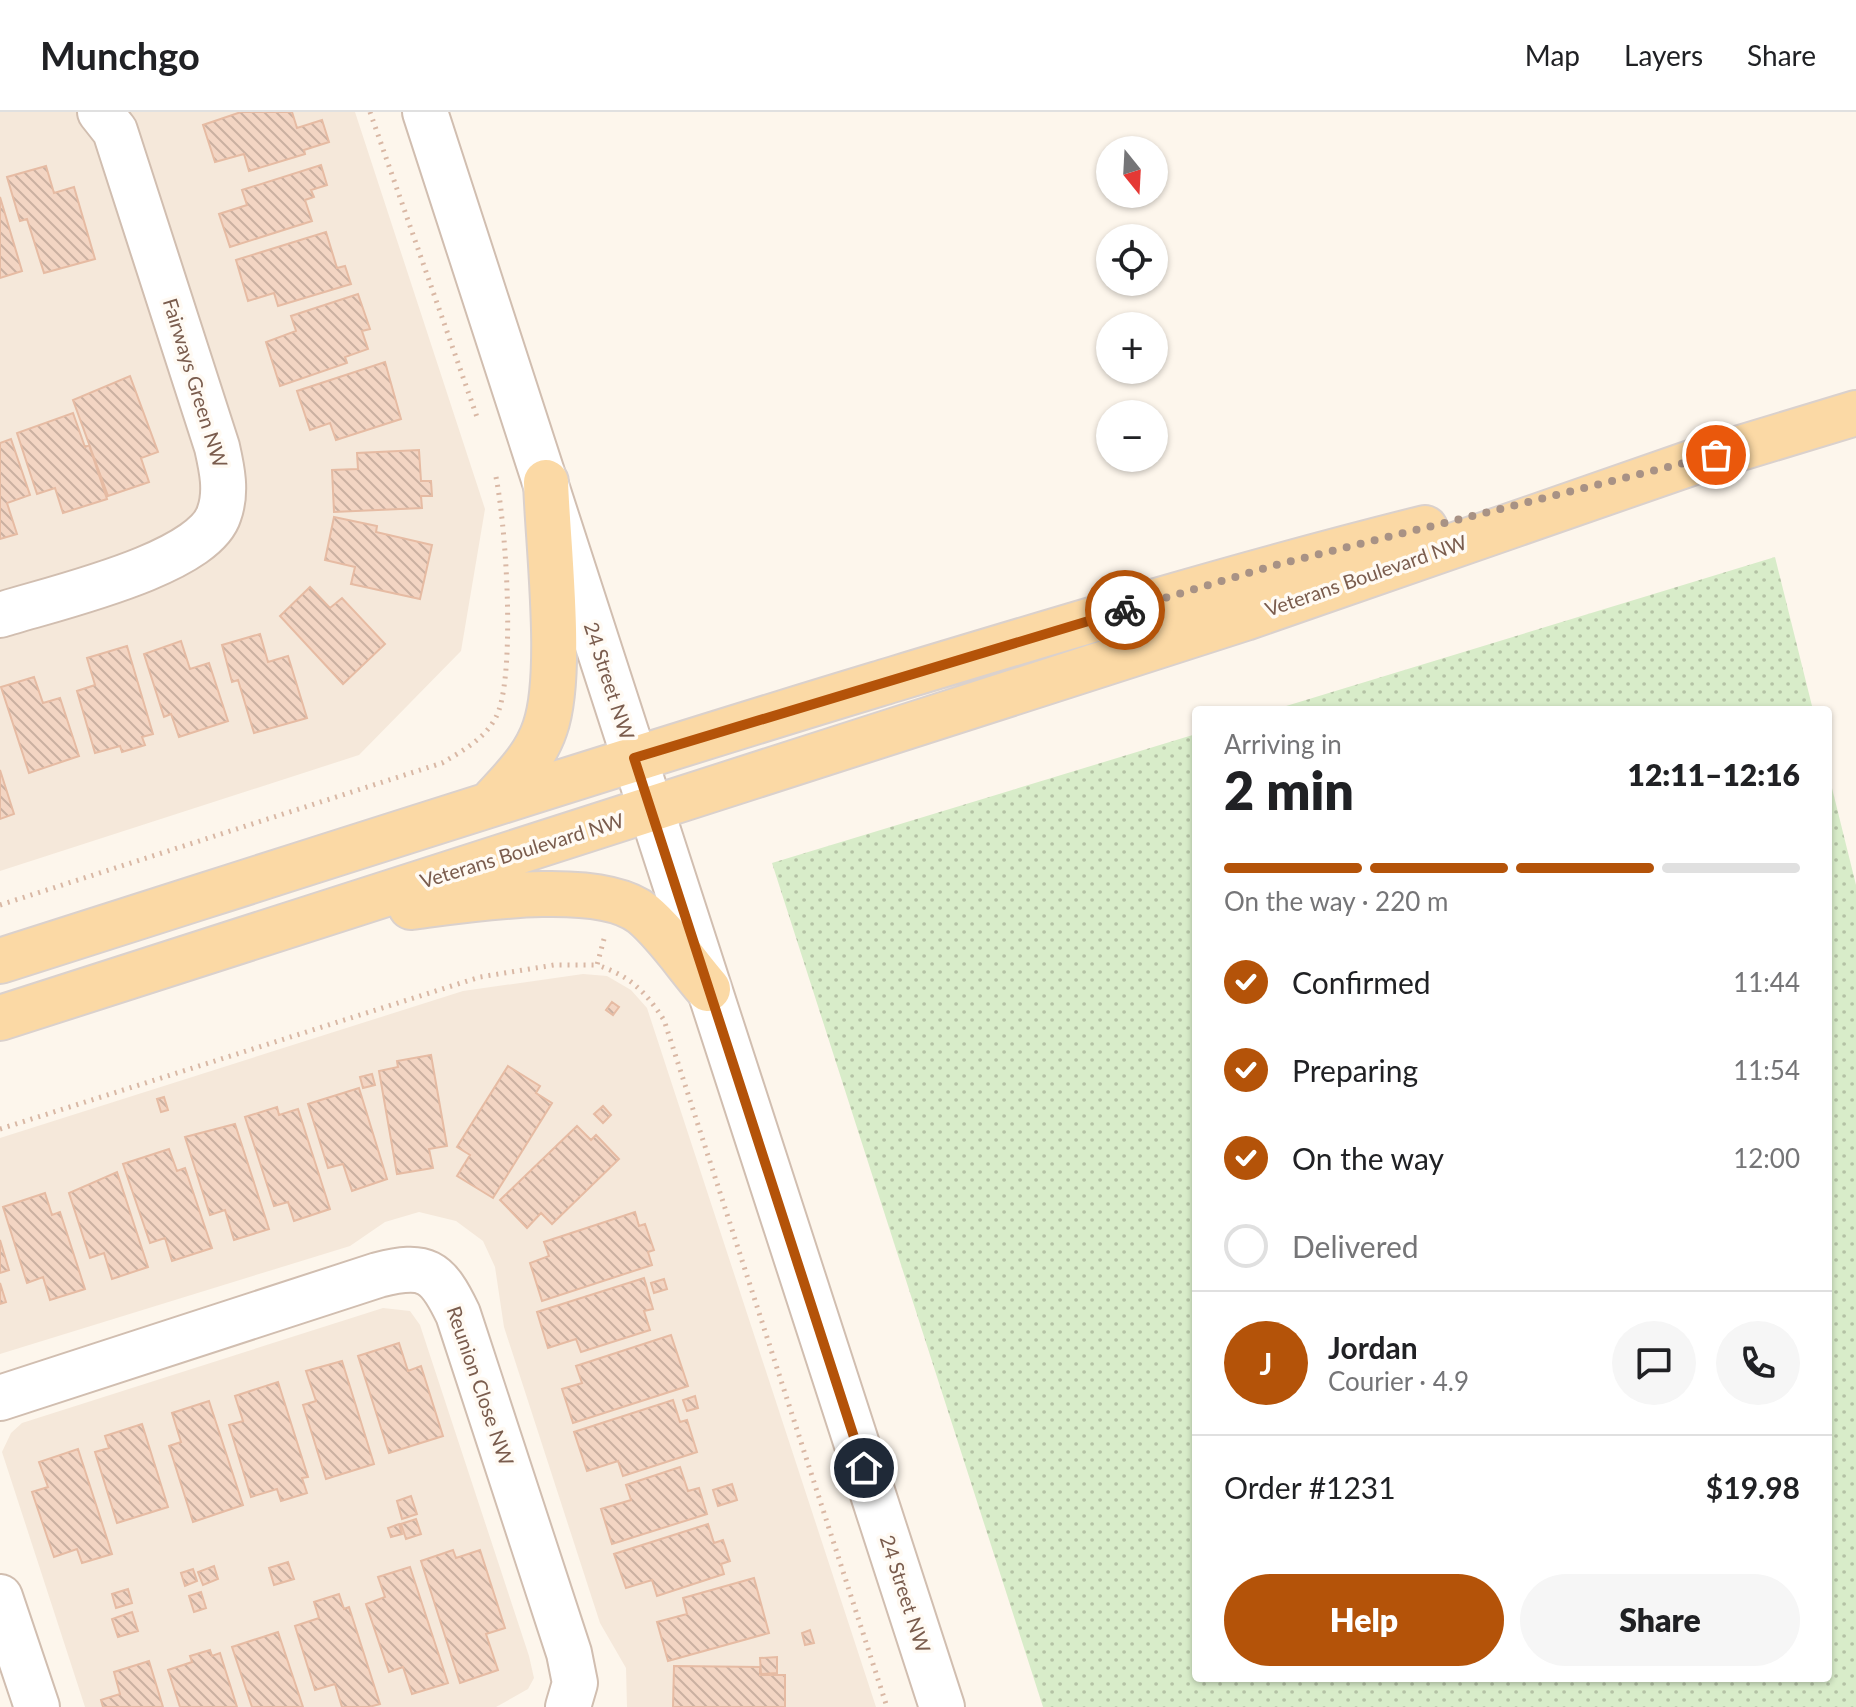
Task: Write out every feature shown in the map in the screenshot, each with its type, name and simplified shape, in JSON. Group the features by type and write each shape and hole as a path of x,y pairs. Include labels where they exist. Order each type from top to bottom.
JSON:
{"main road":[{"path":"1691,463 1856,413"},
{"name":"Veterans Boulevard NW","path":"0,961 634,758 1272,566 1691,463"},
{"name":"Veterans Boulevard NW","path":"0,1018 1245,618 1691,463"},
{"path":"491,804 530,761 546,727 553,666 546,482"},
{"path":"290,923 491,897 581,894 642,913 708,989"}],"street":[{"name":"Fairways Green NW","path":"0,615 167,561 201,542 219,516 224,479 217,447 115,131 100,112"},
{"name":"24 Street NW","path":"425,112 942,1707"},
{"name":"Reunion Close NW","path":"0,1398 378,1275 406,1268 429,1271 445,1288 458,1314 569,1653 575,1683 568,1707"},
{"path":"0,1597 37,1707"}],"path":[{"path":"370,112 478,421"},
{"path":"0,905 442,763 476,743 499,711 507,649 502,507 493,463"},
{"path":"597,965 607,924"},
{"path":"0,1129 480,977 554,965 597,965 621,973 643,988 664,1020 887,1707"}],"shaded area":[{"path":"0,112 355,112 485,509 461,651 359,755 0,871"},
{"path":"583,974 607,976 631,990 647,1008 876,1707 627,1707 626,1668 600,1623 504,1327 495,1267 483,1241 456,1221 419,1212 385,1222 350,1246 0,1354 0,1138 463,991"},
{"path":"383,1308 410,1311 420,1325 529,1656 534,1678 528,1689 496,1707 85,1707 2,1452 11,1433 22,1423"}],"green space":[{"path":"1775,557 1812,706 1286,706"},
{"path":"1192,735 1192,1682 1832,1682 1832,788 1856,885 1856,1707 1043,1707 772,863"}],"building":[{"path":"241,112 292,112 297,128 322,120 329,142 304,150 305,154 249,171 244,154 215,162 203,125"},
{"path":"321,165 327,185 311,190 314,197 305,200 312,221 230,247 219,214 247,205 242,190"},
{"path":"46,166 54,193 74,187 95,259 44,273 27,219 20,221 7,177"},
{"path":"0,197 22,271 0,278"},
{"path":"326,232 337,268 345,266 351,284 278,306 274,293 248,301 236,260"},
{"path":"358,294 370,329 362,331 368,349 345,357 347,363 280,386 266,342 296,331 291,316"},
{"path":"385,362 401,419 336,440 330,423 310,430 297,391"},
{"path":"130,376 158,452 141,458 149,482 108,496 73,400"},
{"path":"73,413 85,447 89,445 107,499 63,513 55,488 37,494 17,433"},
{"path":"11,439 30,495 7,503 17,534 0,539 0,443"},
{"path":"419,450 421,481 431,481 432,496 421,496 422,508 334,512 332,470 358,469 357,453"},
{"path":"334,517 377,526 376,532 432,545 420,599 351,584 355,567 325,560"},
{"path":"310,587 330,608 342,598 385,644 343,684 280,616"},
{"path":"260,634 268,662 288,656 307,718 254,733 238,680 232,682 222,645"},
{"path":"181,641 190,669 209,663 228,721 179,737 171,714 164,717 144,654"},
{"path":"127,646 153,734 142,737 145,745 122,752 120,746 95,753 77,691 95,685 87,658"},
{"path":"34,677 43,703 60,698 79,756 29,773 1,687"},
{"path":"0,770 14,814 0,819"},
{"path":"612,1002 619,1007 613,1015 606,1010"},
{"path":"431,1055 447,1146 429,1149 433,1168 397,1174 379,1071 398,1067 397,1061"},
{"path":"508,1066 540,1086 536,1093 552,1103 493,1198 457,1176 470,1155 457,1147"},
{"path":"372,1074 375,1085 363,1088 360,1077"},
{"path":"359,1088 387,1179 352,1191 343,1164 328,1168 308,1104"},
{"path":"164,1097 168,1110 161,1112 157,1099"},
{"path":"603,1106 611,1115 603,1123 594,1114"},
{"path":"277,1107 279,1115 298,1109 330,1209 294,1221 288,1202 274,1206 245,1117"},
{"path":"235,1124 269,1229 234,1240 225,1210 210,1215 185,1137"},
{"path":"577,1126 591,1140 596,1135 619,1159 552,1224 541,1213 527,1228 500,1200"},
{"path":"169,1149 177,1171 185,1168 212,1248 172,1261 165,1238 150,1243 123,1164"},
{"path":"117,1172 148,1267 112,1279 104,1253 90,1258 69,1193"},
{"path":"45,1193 52,1215 60,1212 85,1289 50,1300 43,1277 27,1283 3,1207"},
{"path":"635,1212 639,1226 645,1224 654,1250 648,1252 652,1265 542,1301 530,1263 549,1256 544,1242"},
{"path":"0,1240 9,1270 0,1273"},
{"path":"644,1278 653,1309 644,1311 650,1330 581,1352 576,1339 548,1348 537,1312"},
{"path":"664,1279 667,1289 654,1293 651,1283"},
{"path":"0,1283 6,1302 0,1304"},
{"path":"671,1335 688,1386 573,1423 562,1389 582,1383 576,1366"},
{"path":"399,1343 408,1371 421,1366 443,1436 389,1453 358,1356"},
{"path":"342,1361 374,1464 326,1479 303,1405 316,1401 306,1371"},
{"path":"278,1382 308,1477 302,1478 307,1493 281,1501 277,1489 251,1497 229,1425 243,1421 235,1396"},
{"path":"695,1396 698,1408 687,1411 683,1400"},
{"path":"673,1400 680,1422 687,1420 697,1452 623,1476 618,1461 587,1471 574,1432"},
{"path":"209,1401 243,1505 193,1522 169,1446 181,1442 172,1413"},
{"path":"142,1424 168,1507 117,1523 95,1452 109,1448 105,1436"},
{"path":"78,1449 112,1554 82,1563 77,1549 54,1557 32,1492 48,1487 39,1462"},
{"path":"680,1467 688,1491 699,1488 707,1514 612,1544 601,1509 631,1500 626,1485"},
{"path":"732,1484 737,1500 718,1506 713,1490"},
{"path":"411,1496 417,1514 402,1519 397,1501"},
{"path":"416,1519 421,1534 406,1539 401,1524"},
{"path":"399,1524 402,1534 391,1537 388,1528"},
{"path":"708,1524 714,1543 723,1540 730,1561 721,1564 724,1574 657,1596 652,1580 626,1588 614,1554"},
{"path":"453,1550 456,1558 480,1550 505,1628 486,1634 498,1670 460,1683 421,1561"},
{"path":"288,1562 294,1579 274,1585 269,1568"},
{"path":"214,1566 218,1579 203,1585 198,1572"},
{"path":"410,1567 448,1683 412,1694 403,1667 389,1672 366,1604 385,1597 378,1577"},
{"path":"193,1569 197,1581 185,1586 181,1573"},
{"path":"754,1578 769,1633 668,1661 657,1622 687,1614 683,1598"},
{"path":"128,1589 132,1603 116,1608 112,1594"},
{"path":"201,1592 206,1608 194,1612 189,1596"},
{"path":"339,1594 344,1609 349,1607 380,1704 342,1707 335,1684 315,1690 295,1626 319,1618 314,1602"},
{"path":"132,1612 138,1631 118,1637 112,1619"},
{"path":"810,1630 814,1643 805,1645 802,1633"},
{"path":"278,1632 303,1707 252,1707 232,1647"},
{"path":"210,1650 212,1656 220,1653 237,1707 180,1707 168,1670 192,1662 190,1656"},
{"path":"777,1657 777,1673 761,1674 760,1658"},
{"path":"149,1661 163,1707 103,1707 101,1700 120,1694 114,1672"},
{"path":"674,1666 760,1667 760,1675 785,1675 785,1707 673,1707"}],"way so far":[{"path":"1125,610 1272,566 1716,455"}],"route":[{"path":"864,1468 634,758 1125,610"}]}
